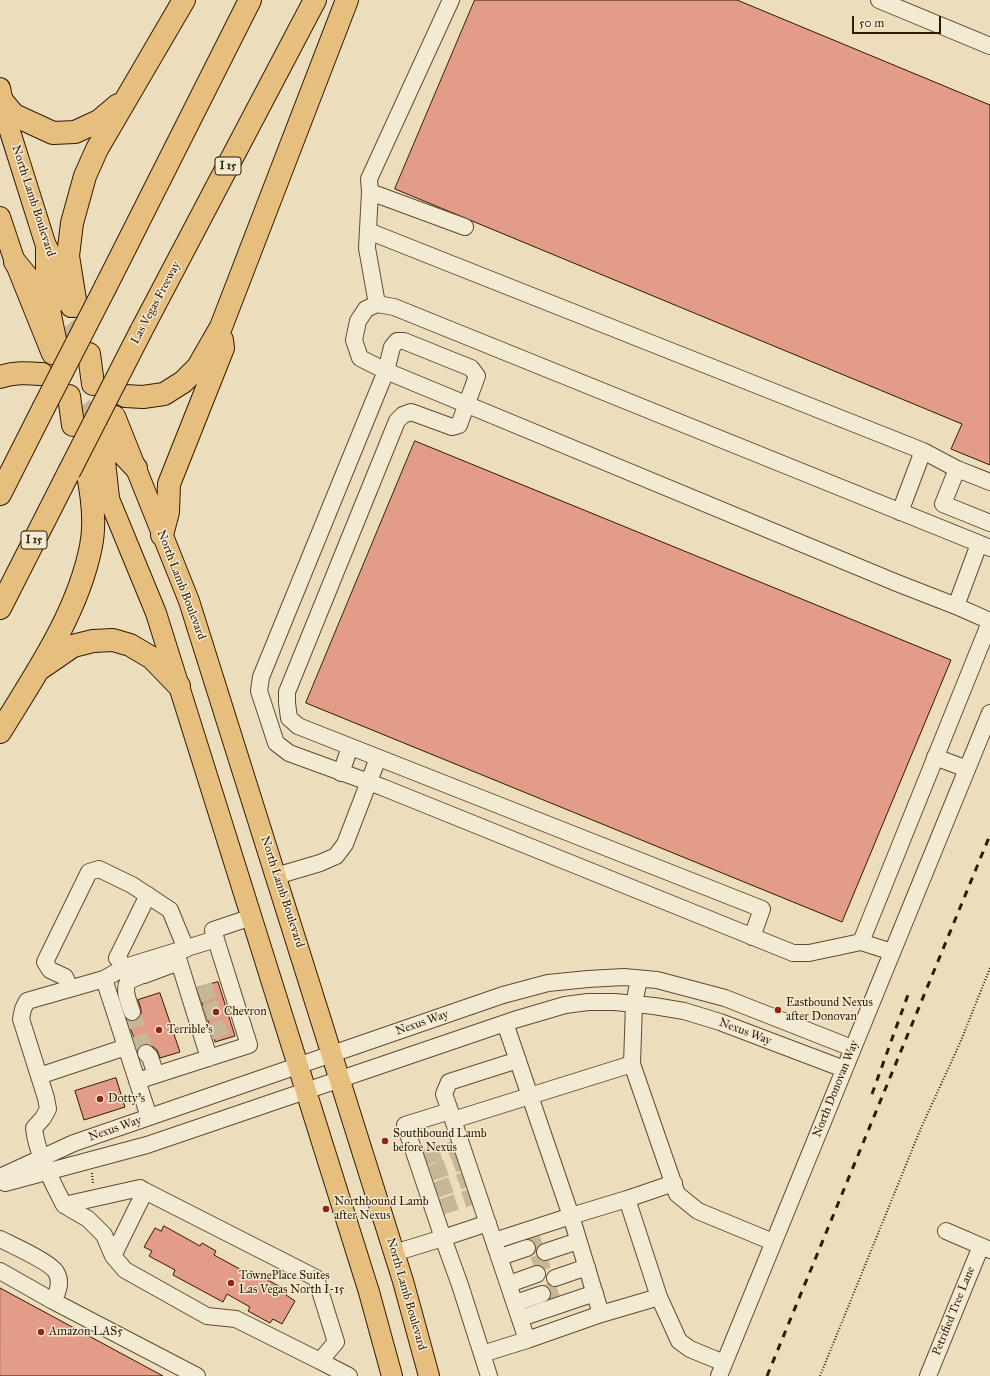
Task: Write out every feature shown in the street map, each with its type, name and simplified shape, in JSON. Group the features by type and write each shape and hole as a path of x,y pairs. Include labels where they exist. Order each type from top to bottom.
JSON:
{"highway":[{"path":"65,328 68,256 74,217 85,176 97,149 184,0"},
{"path":"0,494 250,0"},
{"name":"Las Vegas Freeway","path":"0,608 91,456 141,331 315,0"},
{"path":"125,396 142,397 164,394 183,382 198,367 221,327 347,0"},
{"path":"2,95 14,115 53,133 75,132 99,121 126,99"},
{"path":"47,249 47,301"},
{"path":"15,262 47,301 65,328"},
{"path":"162,536 168,512 169,484 223,348 221,327"},
{"path":"0,377 26,373 42,374"},
{"path":"91,456 136,468"},
{"path":"91,456 108,498"},
{"path":"0,732 38,670 70,611 83,579 91,545 93,514 90,486 91,456"},
{"path":"38,670 73,646 93,641 113,640 130,645 152,658 179,686"}],"main road":[{"name":"North Lamb Boulevard","path":"2,95 7,122 47,249 65,328"},
{"path":"0,217 15,262 65,328"},
{"name":"North Lamb Boulevard","path":"115,416 189,601 394,1253 429,1376"},
{"path":"108,498 156,613 307,1091 369,1292 392,1376"}],"street":[{"path":"377,304 367,248 370,192 369,180 451,0"},
{"path":"880,0 990,46"},
{"path":"370,192 465,227"},
{"path":"368,231 923,451 957,469 990,482"},
{"path":"861,942 990,622 956,606 897,583 386,371 360,358 354,340 358,321 366,309 377,304 394,307 985,546 956,606"},
{"path":"752,936 762,909 350,747 298,726 289,718 287,692 397,421 403,415 411,412 452,427 459,425 477,376 471,368 404,341 397,341 392,347 386,371 261,677 259,691 276,743 289,753 369,783 793,953 809,954 861,942 892,952"},
{"path":"900,512 923,451"},
{"path":"957,469 943,504 990,523"},
{"name":"North Donovan Way","path":"721,1369 990,713"},
{"path":"341,773 350,747"},
{"path":"935,757 967,769"},
{"path":"276,876 320,863 336,856 345,844 378,758"},
{"path":"70,988 66,977 50,970 45,962 89,872 99,869 132,885 170,910 180,959 206,1033 209,1058"},
{"path":"125,967 116,958 148,895"},
{"path":"137,1081 249,1045 236,1024 225,987 213,930 252,917"},
{"path":"130,1005 128,991 143,979 216,939"},
{"path":"180,959 125,967 104,979 28,1001 23,1009 21,1019 46,1098 48,1109 43,1118 34,1128 35,1137 45,1165 64,1205 88,1219 104,1235 113,1256 125,1270 207,1316 236,1319 349,1376"},
{"name":"Nexus Way","path":"0,1185 45,1165 74,1143 503,995 548,983 624,977 657,980 725,998 852,1048"},
{"path":"639,978 634,1004 632,1064 677,1194 698,1211 773,1242"},
{"path":"104,979 149,1117"},
{"name":"Nexus Way","path":"0,1178 45,1165 147,1145 505,1023 565,1005 580,1003 634,1004 684,1011 720,1022 844,1069"},
{"path":"505,1023 571,1216 601,1314"},
{"path":"39,1076 126,1047"},
{"path":"146,1053 150,1057 156,1075"},
{"path":"518,1060 449,1082 444,1094 468,1179 488,1223 528,1340"},
{"path":"489,1376 460,1285 443,1238 432,1191 421,1159 405,1125 451,1116 530,1095 632,1064"},
{"path":"494,1241 674,1184"},
{"path":"64,1205 140,1188 316,1278 336,1342 320,1361"},
{"path":"113,1256 145,1191"},
{"path":"626,1199 659,1297 679,1341 690,1350 721,1369"},
{"path":"394,1253 488,1223"},
{"path":"946,1231 985,1248"},
{"path":"0,1239 48,1264 56,1271 60,1282 58,1293 54,1301"},
{"name":"Petrified Tree Lane","path":"928,1376 985,1248"},
{"path":"584,1260 550,1265 584,1260"},
{"path":"521,1318 584,1260"},
{"path":"507,1279 535,1270 507,1279"},
{"path":"0,1271 197,1376"},
{"path":"482,1354 528,1340 601,1314 659,1297"}],"path":[{"path":"820,1376 921,1128 960,1043 990,968"},
{"path":"92,1172 94,1186"}],"building":[{"path":"475,0 737,0 990,105 990,465 951,449 962,424 395,189"},
{"path":"415,441 951,660 842,922 306,703"},
{"name":"Chevron","path":"218,982 235,1036 215,1042 197,988"},
{"name":"Terrible's","path":"160,993 180,1052 160,1058 157,1050 149,1044 143,1044 138,1048 127,1020 135,1021 139,1018 141,1009 138,1000"},
{"name":"Dotty's","path":"116,1078 125,1107 84,1120 75,1091"},
{"name":"TownePlace Suites Las Vegas North I-15","path":"164,1226 200,1246 202,1243 216,1251 214,1255 249,1274 251,1271 288,1291 286,1295 295,1301 282,1324 273,1319 270,1323 248,1311 250,1307 227,1294 223,1302 173,1275 175,1270 149,1256 152,1251 144,1247 155,1228 161,1231"},
{"name":"Amazon LAS5","path":"0,1288 163,1376 0,1376"}],"tunnel":[{"path":"66,326 89,354"},
{"path":"81,407 105,435"},
{"path":"199,995 219,988"},
{"path":"205,1013 225,1006"},
{"path":"132,1012 146,1053"},
{"path":"211,1032 231,1025"},
{"path":"425,1157 454,1149"},
{"path":"431,1173 459,1163"},
{"path":"436,1190 464,1180"},
{"path":"441,1207 471,1197"},
{"path":"527,1248 543,1243"},
{"path":"533,1265 549,1260"},
{"path":"542,1294 558,1288"}],"railway":[{"path":"767,1376 990,835"},
{"path":"872,1094 909,992"}],"place":[{"name":"Eastbound Nexus after Donovan","path":"778,1010"},
{"name":"Chevron","path":"216,1012"},
{"name":"Terrible's","path":"159,1030"},
{"name":"Dotty's","path":"100,1099"},
{"name":"Southbound Lamb before Nexus","path":"385,1141"},
{"name":"Northbound Lamb after Nexus","path":"326,1209"},
{"name":"TownePlace Suites Las Vegas North I-15","path":"231,1283"},
{"name":"Amazon LAS5","path":"41,1332"}]}
